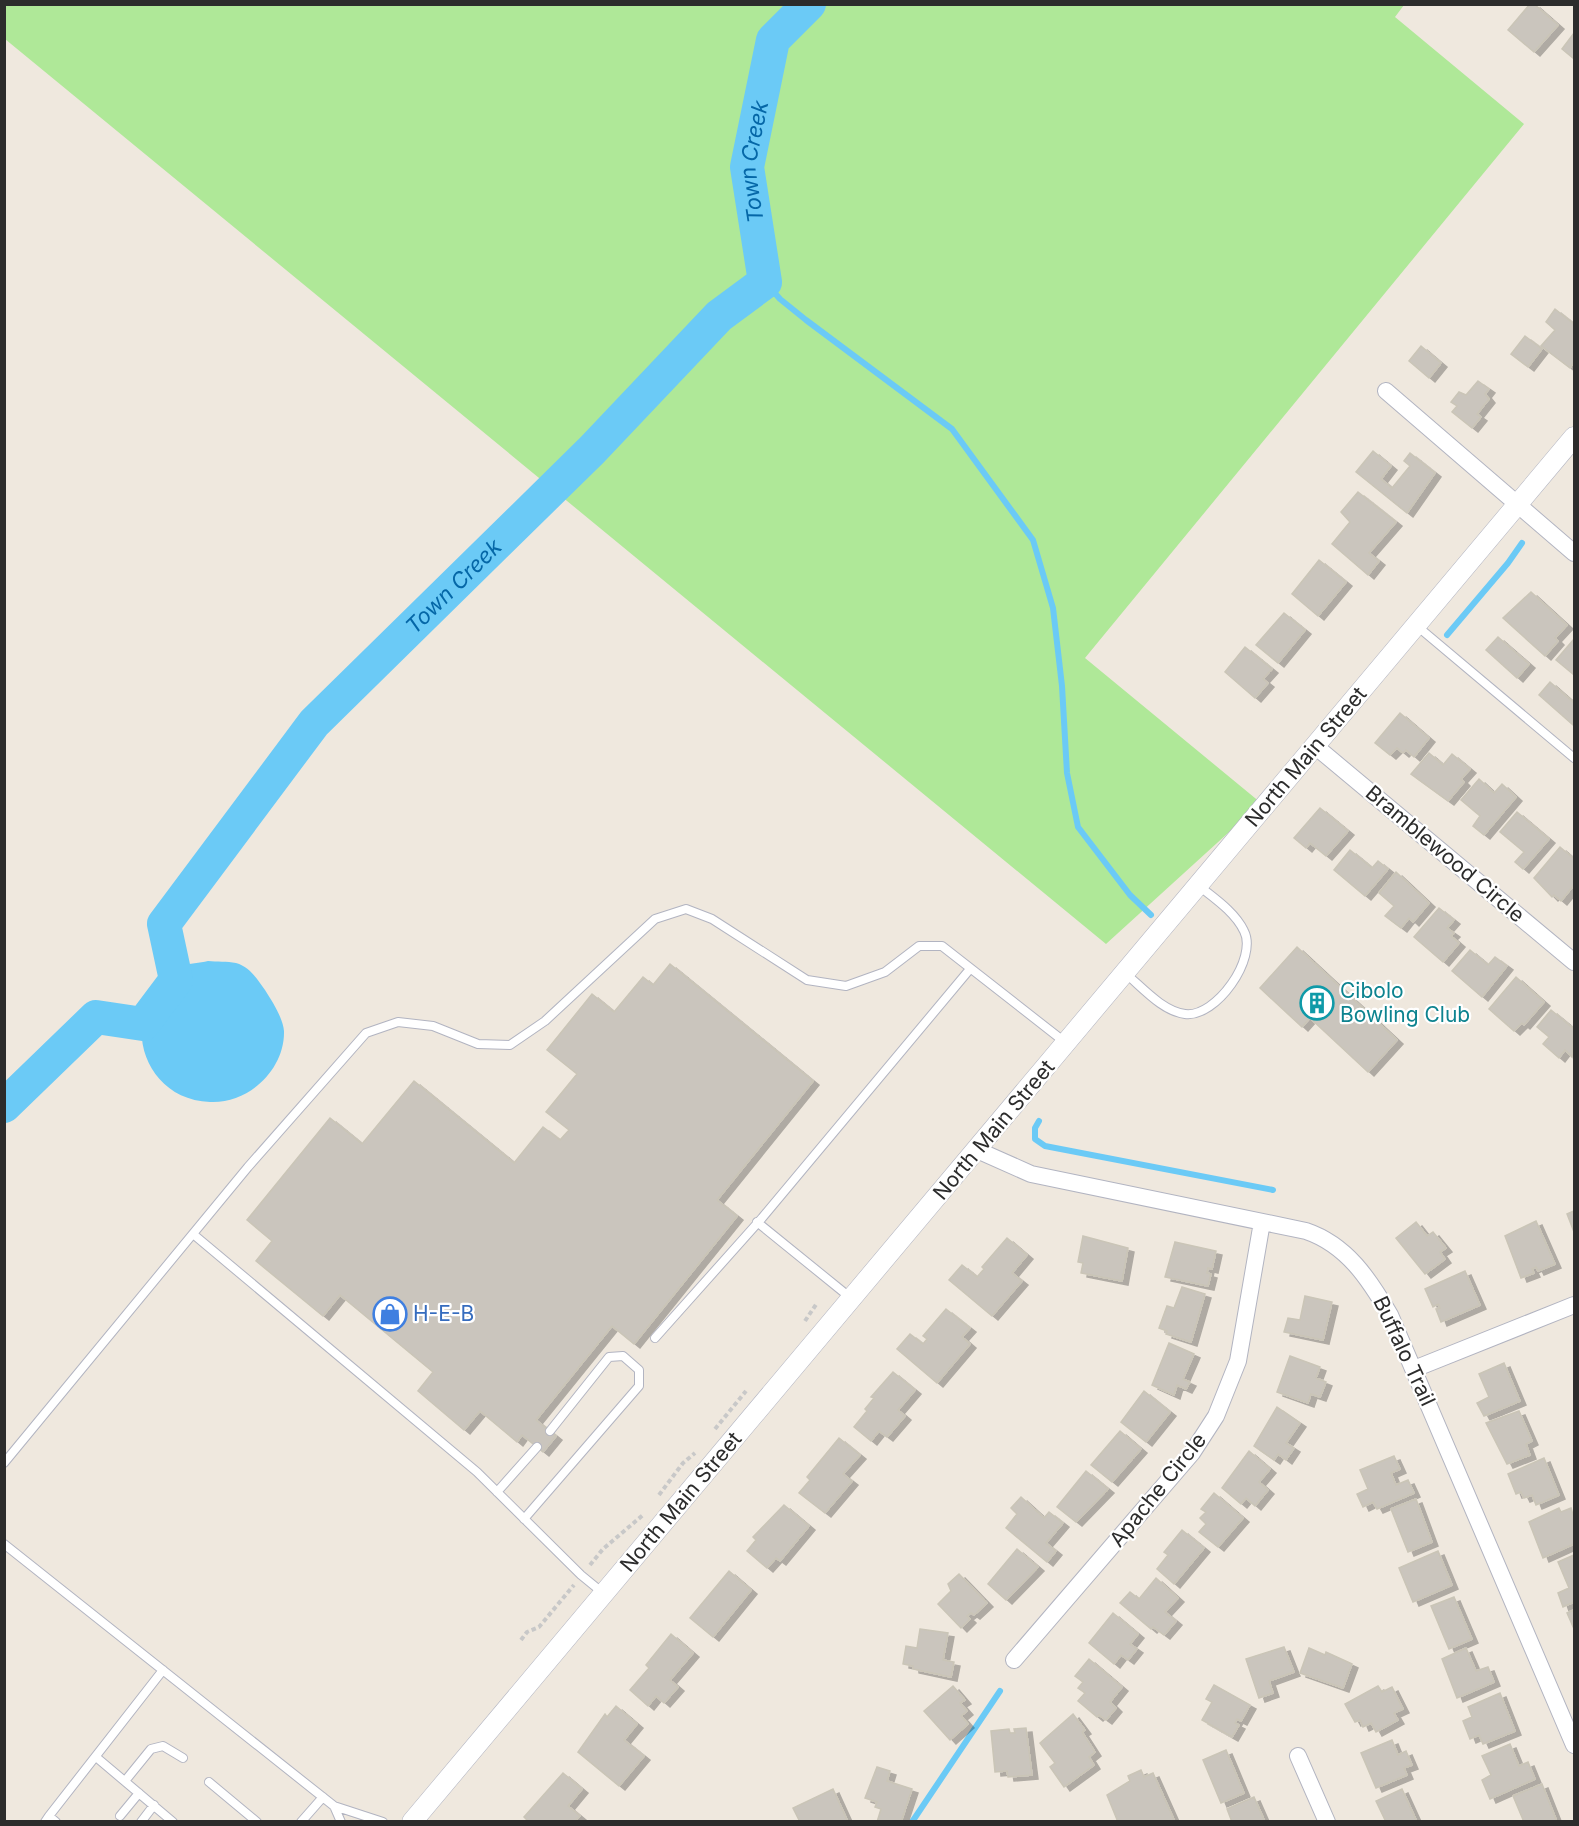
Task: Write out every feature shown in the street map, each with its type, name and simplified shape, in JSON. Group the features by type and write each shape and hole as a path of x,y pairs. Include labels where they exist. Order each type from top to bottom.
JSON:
{"street":[{"path":"1386,391 1575,553"},
{"name":"North Main Street","path":"412,1821 1575,438"},
{"name":"Bramblewood Circle","path":"1315,746 1575,962"},
{"name":"Buffalo Trail","path":"977,1150 1031,1174 1320,1236 1347,1255 1379,1295 1414,1369 1575,1745"},
{"name":"Apache Circle","path":"1014,1660 1192,1453 1216,1416 1238,1361 1262,1222"},
{"path":"1414,1369 1575,1305"},
{"path":"1298,1756 1327,1821"}],"lane":[{"path":"1416,626 1575,758"},
{"path":"1125,973 1169,1009 1186,1014 1205,1011 1221,997 1237,976 1246,952 1245,932 1225,908 1198,885"},
{"path":"4,1463 193,1234 366,1033 398,1022 433,1026 478,1044 510,1045 545,1021 655,919 686,909 712,919 807,980 846,986 885,972 919,945 942,946 1066,1043"},
{"path":"655,1338 757,1222 970,969"},
{"path":"757,1222 852,1299"},
{"path":"193,1234 477,1472 581,1575 604,1593"},
{"path":"524,1519 639,1386 639,1370 623,1356 609,1357 550,1431"},
{"path":"497,1492 537,1447"},
{"path":"4,1544 334,1806 383,1821"},
{"path":"50,1820 163,1670"},
{"path":"125,1781 151,1749 163,1746 183,1758"},
{"path":"96,1757 172,1821"},
{"path":"209,1782 257,1821"},
{"path":"120,1816 139,1793"},
{"path":"302,1821 323,1797"},
{"path":"141,1821 154,1806"},
{"path":"334,1806 341,1821"}],"path":[{"path":"798,1330 818,1303"},
{"path":"712,1432 753,1384"},
{"path":"654,1502 683,1463 702,1447"},
{"path":"521,1640 527,1632 539,1627 603,1549 649,1510"}],"green space":[{"path":"4,5 1404,5 1395,17 1524,124 1085,658 1261,803 1106,944 5,39"}],"water":[{"path":"208,961 236,963 249,970 274,1004 284,1031 283,1045 278,1059 262,1082 238,1097 210,1102 185,1097 165,1085 151,1067 143,1046 142,1024 148,1002 161,982 182,966"}],"building":[{"path":"1530,4 1534,4 1558,25 1534,52 1508,30"},
{"path":"1574,33 1574,59 1562,49"},
{"path":"1555,309 1574,324 1574,362 1570,368 1541,346 1555,330 1546,322"},
{"path":"1525,336 1542,349 1528,367 1511,354"},
{"path":"1421,346 1441,363 1429,378 1409,361"},
{"path":"1478,381 1489,389 1485,394 1489,399 1477,414 1481,417 1472,428 1452,412 1457,406 1451,402 1459,392 1466,395"},
{"path":"1373,451 1391,466 1381,479 1392,488 1410,466 1404,461 1410,453 1435,473 1407,513 1356,472"},
{"path":"1358,492 1396,522 1369,553 1379,561 1368,575 1332,544 1350,522 1341,512"},
{"path":"1319,560 1346,582 1318,616 1292,594"},
{"path":"1531,592 1567,625 1555,638 1558,641 1545,656 1503,618"},
{"path":"1284,613 1305,630 1278,663 1256,645"},
{"path":"1498,637 1529,664 1517,678 1486,650"},
{"path":"1574,639 1574,675 1556,660"},
{"path":"1245,647 1272,669 1263,679 1268,683 1255,698 1225,672"},
{"path":"1550,682 1574,703 1573,725 1539,695"},
{"path":"1400,713 1429,738 1414,757 1406,750 1403,753 1397,748 1390,755 1375,743"},
{"path":"1429,753 1443,765 1452,754 1470,769 1461,779 1464,782 1448,801 1411,774"},
{"path":"1479,779 1494,793 1502,784 1516,797 1484,835 1473,826 1480,816 1461,800"},
{"path":"1320,808 1348,831 1326,856 1310,843 1306,848 1294,838"},
{"path":"1517,812 1549,839 1523,869 1515,862 1524,852 1500,832"},
{"path":"1560,847 1574,859 1574,885 1561,901 1554,895 1552,897 1534,878"},
{"path":"1350,850 1372,868 1378,861 1388,869 1365,896 1334,870"},
{"path":"1396,872 1429,903 1413,922 1409,918 1401,928 1385,916 1394,906 1379,893"},
{"path":"1439,908 1454,920 1447,928 1454,933 1451,936 1459,943 1443,962 1414,937"},
{"name":"Cibolo Bowling Club","path":"1297,947 1397,1040 1368,1072 1310,1018 1302,1027 1260,988"},
{"path":"1470,950 1488,965 1495,957 1507,966 1482,997 1452,971"},
{"path":"670,964 813,1081 717,1200 737,1216 634,1344 612,1326 536,1420 556,1436 543,1452 522,1435 517,1442 480,1411 464,1430 418,1391 433,1372 340,1295 323,1316 256,1261 272,1241 247,1220 330,1118 362,1144 414,1081 514,1163 543,1127 560,1140 569,1130 546,1112 577,1074 547,1050 592,994 614,1012 643,977 653,985"},
{"path":"1516,977 1544,1002 1524,1025 1522,1023 1514,1031 1489,1009"},
{"path":"1551,1010 1574,1029 1572,1057 1565,1050 1559,1058 1543,1044 1549,1037 1537,1027"},
{"path":"1574,1211 1574,1232 1567,1214"},
{"path":"1536,1221 1555,1264 1538,1271 1536,1267 1532,1269 1534,1273 1521,1278 1505,1236"},
{"path":"1416,1222 1427,1236 1433,1232 1446,1248 1440,1252 1445,1259 1425,1274 1396,1238"},
{"path":"1083,1236 1128,1248 1122,1281 1081,1273 1083,1263 1078,1262"},
{"path":"1007,1238 1027,1255 1012,1273 1022,1281 992,1316 949,1280 962,1265 977,1277 984,1269 982,1267"},
{"path":"1175,1242 1216,1251 1212,1269 1208,1268 1207,1273 1211,1274 1208,1286 1165,1277"},
{"path":"1465,1271 1480,1305 1441,1322 1436,1309 1440,1308 1438,1304 1433,1307 1425,1289"},
{"path":"1182,1287 1205,1294 1191,1342 1166,1334 1167,1331 1159,1328 1167,1306 1174,1308"},
{"path":"1305,1296 1332,1302 1323,1340 1284,1332 1288,1318 1300,1320"},
{"path":"946,1309 970,1328 962,1337 970,1344 937,1383 897,1349 910,1334 923,1344 927,1339 923,1336"},
{"path":"1169,1343 1194,1354 1183,1379 1190,1382 1186,1389 1177,1385 1174,1395 1152,1385"},
{"path":"1290,1356 1320,1367 1316,1378 1326,1382 1320,1397 1311,1394 1308,1403 1277,1392"},
{"path":"1504,1363 1520,1401 1484,1416 1477,1403 1489,1397 1479,1374"},
{"path":"893,1372 915,1390 898,1410 905,1416 887,1437 879,1431 871,1441 854,1427 867,1411 865,1409 874,1398 871,1397"},
{"path":"1144,1391 1170,1412 1146,1442 1121,1422"},
{"path":"1277,1407 1300,1423 1286,1443 1294,1448 1286,1460 1278,1454 1274,1460 1254,1446"},
{"path":"1519,1411 1532,1441 1526,1444 1530,1455 1507,1464 1486,1423"},
{"path":"1120,1431 1141,1449 1112,1482 1091,1465"},
{"path":"839,1438 860,1455 843,1474 852,1481 825,1513 799,1493 810,1480 807,1477"},
{"path":"1249,1451 1270,1469 1259,1482 1268,1490 1255,1506 1246,1498 1241,1504 1222,1488"},
{"path":"1394,1456 1400,1469 1391,1473 1396,1485 1408,1480 1414,1493 1377,1509 1373,1502 1363,1507 1357,1494 1368,1489 1360,1470"},
{"path":"1544,1458 1559,1495 1536,1505 1532,1495 1524,1498 1521,1492 1516,1494 1508,1474"},
{"path":"1086,1471 1108,1489 1076,1522 1057,1507"},
{"path":"1214,1493 1243,1518 1218,1547 1199,1532 1206,1524 1200,1518 1206,1512 1201,1509"},
{"path":"1021,1497 1044,1518 1049,1512 1063,1523 1046,1543 1056,1551 1047,1562 1006,1528 1017,1514 1011,1508"},
{"path":"1416,1499 1432,1542 1408,1552 1391,1509"},
{"path":"784,1505 809,1526 780,1561 776,1558 767,1568 747,1551 756,1540 753,1537"},
{"path":"1559,1508 1561,1512 1571,1508 1574,1518 1574,1544 1543,1558 1529,1522"},
{"path":"1182,1530 1204,1548 1174,1584 1157,1569 1168,1555 1164,1552"},
{"path":"1017,1549 1038,1567 1006,1600 988,1584"},
{"path":"1438,1551 1452,1585 1413,1602 1399,1568"},
{"path":"1574,1555 1574,1602 1563,1607 1558,1593 1569,1588 1558,1562"},
{"path":"729,1571 751,1590 713,1637 690,1618"},
{"path":"959,1574 987,1603 974,1615 971,1613 967,1616 970,1619 961,1628 938,1604 951,1591 948,1584"},
{"path":"1156,1578 1178,1598 1165,1612 1176,1621 1164,1635 1153,1627 1151,1629 1120,1603 1130,1592 1139,1599"},
{"path":"1454,1597 1472,1639 1449,1649 1431,1606"},
{"path":"1574,1610 1574,1629 1567,1613"},
{"path":"1113,1613 1138,1634 1130,1644 1137,1649 1128,1660 1121,1655 1114,1664 1089,1643"},
{"path":"920,1629 948,1633 943,1660 954,1662 951,1677 913,1669 913,1666 903,1664 906,1646 917,1648"},
{"path":"671,1634 693,1653 670,1680 678,1687 664,1703 656,1696 648,1706 630,1690 649,1668 646,1665"},
{"path":"1284,1647 1294,1672 1269,1681 1273,1693 1259,1698 1246,1659"},
{"path":"1309,1648 1325,1655 1326,1652 1352,1664 1343,1688 1300,1673"},
{"path":"1466,1648 1476,1671 1488,1667 1494,1682 1457,1698 1442,1659"},
{"path":"1089,1659 1122,1687 1110,1702 1116,1708 1106,1720 1099,1715 1097,1717 1078,1701 1085,1693 1078,1688 1083,1682 1075,1676"},
{"path":"1214,1685 1250,1705 1241,1721 1237,1719 1235,1723 1239,1725 1232,1737 1202,1720 1212,1702 1206,1699"},
{"path":"953,1686 965,1700 960,1703 967,1711 961,1716 968,1724 950,1740 924,1711"},
{"path":"1378,1686 1382,1692 1392,1687 1403,1709 1394,1713 1398,1720 1376,1732 1371,1723 1363,1727 1360,1720 1355,1722 1345,1704"},
{"path":"1500,1693 1515,1731 1483,1744 1479,1735 1470,1739 1463,1721 1472,1717 1468,1707"},
{"path":"616,1706 637,1724 624,1740 644,1756 619,1786 578,1752 605,1714 607,1717"},
{"path":"1073,1714 1085,1730 1082,1732 1095,1752 1089,1757 1094,1765 1064,1787 1050,1767 1055,1763 1040,1743"},
{"path":"1026,1728 1032,1775 1008,1777 1007,1771 995,1772 991,1731 1009,1729 1010,1733 1015,1733 1014,1729"},
{"path":"1392,1740 1398,1755 1406,1751 1412,1765 1404,1768 1407,1775 1376,1788 1361,1753"},
{"path":"1510,1744 1519,1766 1528,1762 1535,1779 1490,1799 1482,1780 1491,1775 1482,1756"},
{"path":"1226,1750 1244,1793 1221,1803 1203,1760"},
{"path":"877,1767 890,1771 887,1781 912,1789 901,1822 877,1822 881,1809 875,1807 877,1802 865,1798"},
{"path":"1141,1770 1144,1777 1153,1773 1175,1822 1118,1822 1107,1795 1130,1781 1128,1776"},
{"path":"563,1773 582,1789 568,1806 580,1816 574,1822 529,1822 524,1817"},
{"path":"1542,1784 1557,1822 1524,1822 1513,1796"},
{"path":"833,1789 848,1822 800,1822 793,1808"},
{"path":"1402,1789 1417,1822 1386,1822 1376,1801"},
{"path":"1254,1797 1265,1822 1232,1822 1227,1809"}],"waterway":[{"name":"Town Creek","path":"4,1106 96,1017 143,1024 176,980 164,924 314,723 592,450 719,316 765,282 747,167 773,40 809,4"},
{"path":"765,282 780,299 806,320 952,429 1033,540 1053,608 1062,686 1067,773 1078,827 1130,895 1151,915"},
{"path":"1447,635 1522,543"},
{"path":"1039,1121 1035,1128 1035,1139 1045,1146 1273,1190"},
{"path":"912,1822 1000,1691"}],"place":[{"name":"Cibolo Bowling Club","path":"1317,1003"},
{"name":"H-E-B","path":"390,1314"}]}
